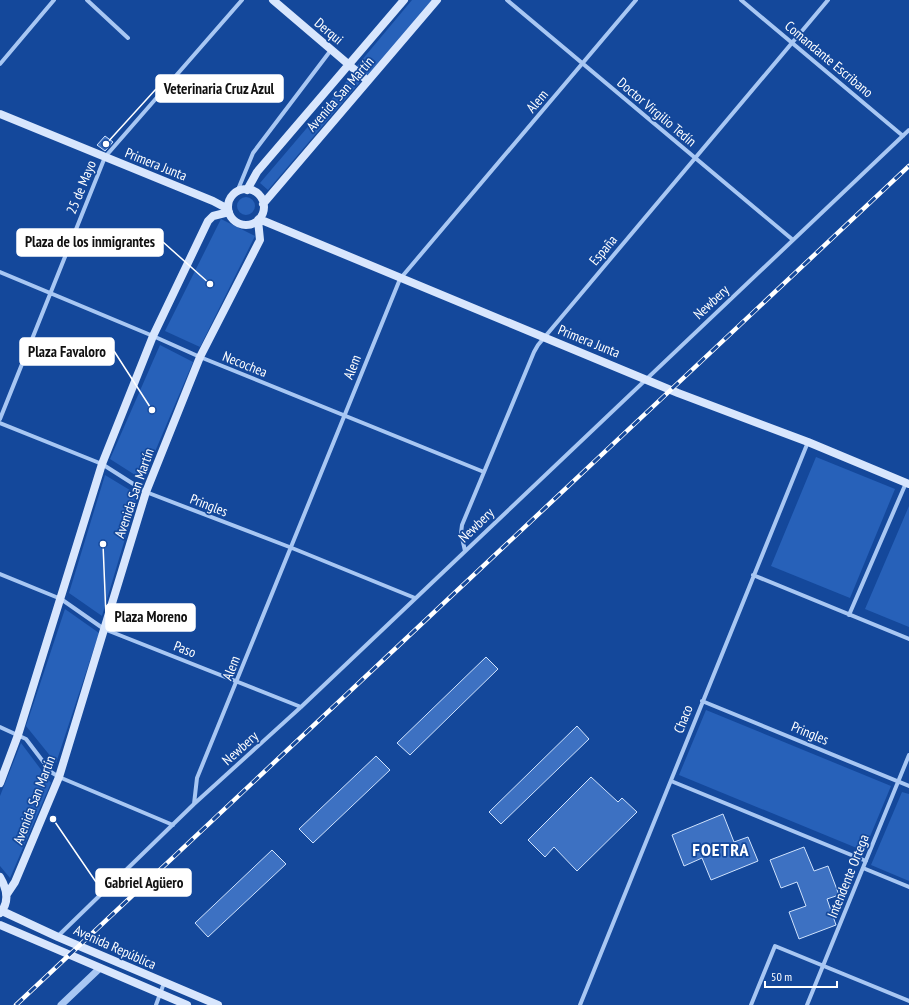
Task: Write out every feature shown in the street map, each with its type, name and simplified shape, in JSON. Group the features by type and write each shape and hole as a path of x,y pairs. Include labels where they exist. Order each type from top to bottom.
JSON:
{"main road":[{"name":"Derqui","path":"273,0 368,81"},
{"name":"Avenida San Martín","path":"247,190 257,172 404,0"},
{"name":"Avenida San Martín","path":"263,204 436,0"},
{"name":"Primera Junta","path":"0,114 213,201 228,211"},
{"path":"213,201 247,190 256,193 263,204 263,210 258,220 250,225 239,224 231,217 228,211 229,200 235,194"},
{"path":"0,783 18,735 102,464 153,336 208,221 214,216 228,211"},
{"name":"Primera Junta","path":"258,220 545,336 678,393 808,442 907,483"},
{"name":"Avenida San Martín","path":"1,912 6,903 7,894 15,882 59,777 146,492 200,357 260,240 258,220"},
{"path":"0,877 7,894"},
{"name":"Avenida República","path":"1,912 218,1005"},
{"name":"Avenida República","path":"0,925 187,1005"}],"street":[{"path":"0,64 54,0"},
{"path":"87,0 128,38"},
{"name":"25 de Mayo","path":"0,419 105,157 242,0"},
{"name":"Doctor Virgilio Tedín","path":"507,0 793,240"},
{"name":"Alem","path":"194,804 197,778 292,548 400,278 636,0"},
{"name":"Comandante Escribano","path":"741,0 903,136"},
{"name":"España","path":"465,551 461,533 462,525 534,352 545,336 828,0"},
{"path":"235,194 253,153 331,50"},
{"name":"Newbery","path":"58,937 194,804 301,707 909,130"},
{"name":"Necochea","path":"0,272 200,357 484,472"},
{"name":"Pringles","path":"0,423 102,464 146,492 292,548 415,598"},
{"name":"Chaco","path":"580,1005 808,442"},
{"path":"849,615 907,483"},
{"name":"Paso","path":"0,574 61,599 104,629 301,707"},
{"path":"753,576 909,639"},
{"name":"Pringles","path":"702,701 909,786"},
{"path":"0,727 26,739 51,772 59,777 173,825"},
{"name":"Intendente Ortega","path":"807,1005 909,755"},
{"path":"671,781 866,861"},
{"path":"863,868 909,887"},
{"path":"751,1005 775,946 909,1001"},
{"path":"62,1005 100,968"},
{"path":"156,1005 164,983"}],"shaded area":[{"path":"412,0 433,0 368,77 356,67"},
{"path":"352,75 360,82 268,190 260,183"},
{"path":"246,197 252,200 255,206 252,212 246,215 240,212 237,206 240,200"},
{"path":"221,219 255,236 200,347 165,331"},
{"path":"160,345 193,362 143,480 110,459"},
{"path":"816,457 895,489 850,598 771,566"},
{"path":"105,475 138,495 102,616 69,593"},
{"path":"909,506 909,627 865,609"},
{"path":"65,609 99,633 56,763 26,726"},
{"path":"706,710 891,786 864,851 679,775"},
{"path":"21,743 51,783 10,878 0,866 0,796"},
{"path":"902,792 909,794 909,881 871,865"}],"building":[{"path":"105,136 113,142 105,151 97,145"},
{"path":"486,657 498,669 410,755 397,743"},
{"path":"577,726 589,739 501,824 489,812"},
{"path":"376,756 390,770 313,843 299,829"},
{"path":"591,777 618,802 622,798 637,812 577,871 554,847 545,857 528,840"},
{"path":"723,814 734,842 748,837 758,861 711,880 702,858 684,866 672,835"},
{"path":"804,847 814,871 828,866 839,895 827,899 836,925 799,939 789,912 806,906 797,882 781,888 770,860"},
{"path":"272,850 286,864 208,937 195,923"}],"railway":[{"path":"16,1005 909,166"}],"place":[{"name":"Veterinaria Cruz Azul","path":"106,144"},
{"name":"Plaza de los inmigrantes","path":"210,284"},
{"name":"Plaza Favaloro","path":"152,410"},
{"name":"Plaza Moreno","path":"103,544"},
{"name":"Gabriel Agüero","path":"53,819"}],"district":[{"name":"FOETRA","path":"721,850"}]}
